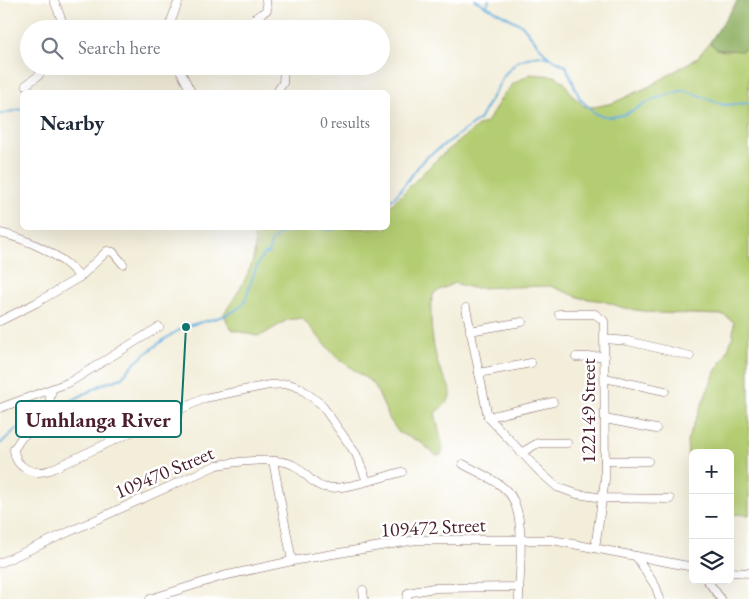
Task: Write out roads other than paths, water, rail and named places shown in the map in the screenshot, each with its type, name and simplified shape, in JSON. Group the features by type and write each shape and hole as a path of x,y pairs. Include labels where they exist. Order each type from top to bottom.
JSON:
{"street":[{"path":"54,0 62,20"},
{"path":"171,20 179,0"},
{"path":"252,20 267,10 266,0"},
{"path":"26,84 39,75"},
{"path":"182,75 190,90"},
{"path":"279,90 283,83 284,75"},
{"path":"0,233 21,240 61,260 80,277"},
{"path":"0,321 36,303 80,277 107,251 113,252 123,264"},
{"path":"466,308 488,416 521,453 557,487 577,494 603,498 670,499"},
{"name":"122149 Street","path":"559,314 599,315 604,321 605,461 603,498 596,548"},
{"path":"470,332 522,322"},
{"path":"0,408 52,389 86,373 158,327"},
{"path":"604,339 628,341 690,356"},
{"path":"576,357 605,356"},
{"path":"479,373 531,363"},
{"path":"605,378 665,391"},
{"path":"52,389 45,420 22,437 14,449 20,464 33,472 50,470 205,398 269,385 289,384 300,388 321,404 356,454 367,481"},
{"path":"488,416 553,402"},
{"path":"605,419 656,428"},
{"path":"521,453 538,444 567,443"},
{"path":"273,461 292,561"},
{"name":"109470 Street","path":"0,563 210,467 237,462 273,461 291,464 323,487 334,488 402,472"},
{"path":"605,461 648,461"},
{"path":"463,464 507,490 515,505 520,538 519,599"},
{"name":"109472 Street","path":"150,599 223,576 292,561 416,540 520,538 552,540 689,566"},
{"path":"636,556 656,587 660,599"},
{"path":"734,572 749,573"},
{"path":"710,584 721,599"},
{"path":"407,599 408,593 433,588 519,587"},
{"path":"363,590 364,599"}],"waterway":[{"path":"475,0 522,25 548,57"},
{"path":"486,7 489,0"},
{"path":"390,201 395,197 424,159 479,120 505,74 518,61 538,55 551,58 566,66 580,99 596,114 610,117 624,115 654,99 684,90 724,105 749,103"},
{"path":"0,114 20,109"},
{"path":"54,410 103,384 122,378 142,357 181,329 218,318 239,308 245,301 260,261 264,254 269,254 271,242 282,232 305,230"},
{"path":"0,444 16,429 22,428 28,419 43,415"}],"place":[{"name":"Umhlanga River","path":"186,327"}]}
